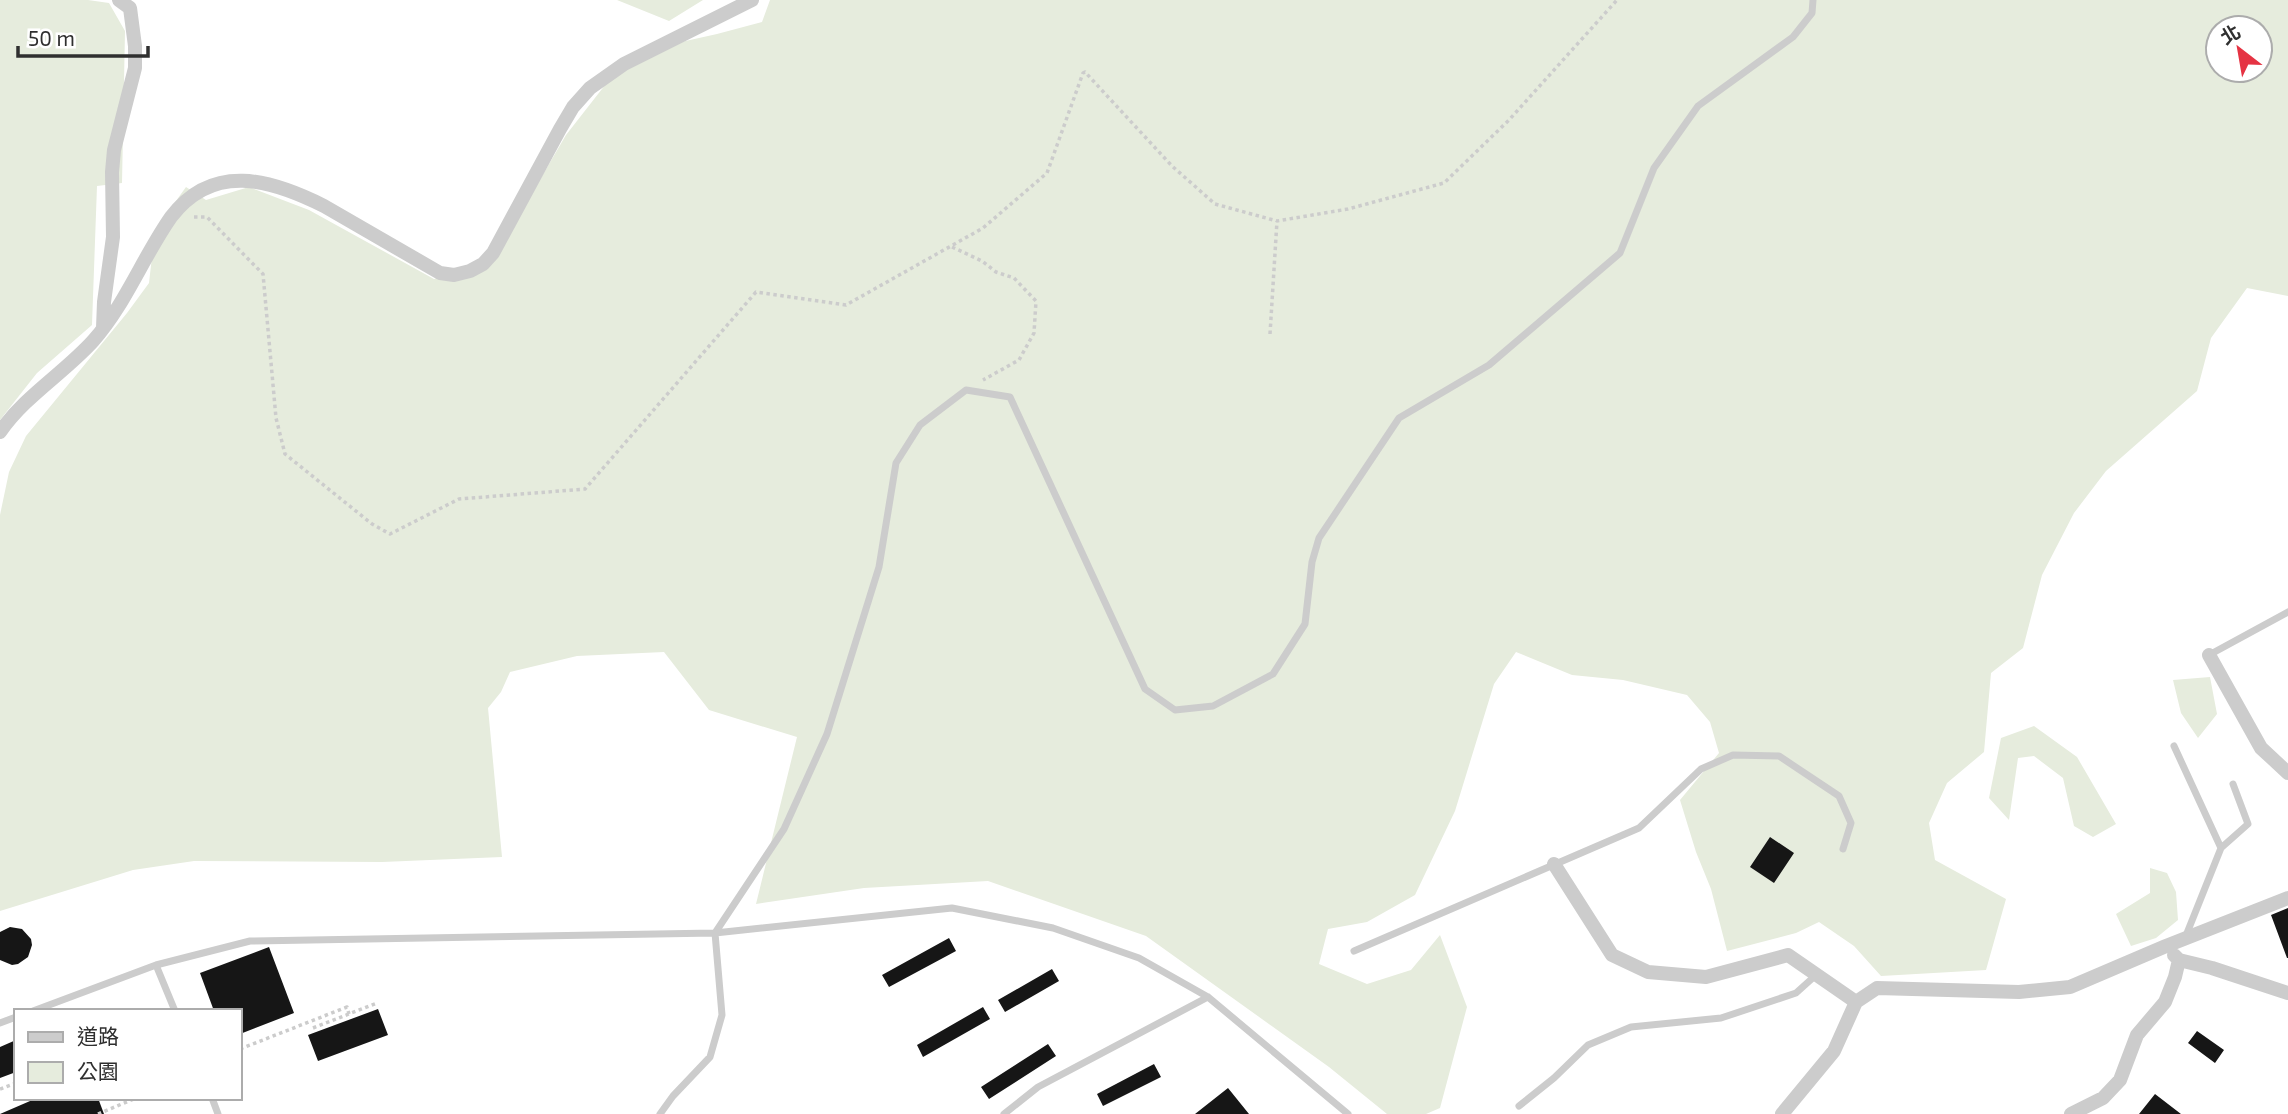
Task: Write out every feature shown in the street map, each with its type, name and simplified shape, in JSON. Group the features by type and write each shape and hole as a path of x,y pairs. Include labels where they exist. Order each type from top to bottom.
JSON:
{"street":[{"path":"0,432 19,409 103,329 176,210 198,190 225,181 258,183 288,191 324,206 431,269 447,274 470,271 493,253 559,129 573,107 590,88 624,64 752,0"},
{"path":"103,329 113,237 114,150 135,68 130,3"},
{"path":"2209,655 2261,748 2288,773"},
{"path":"1554,864 1612,954 1648,972 1706,977 1788,955 1856,1002"},
{"path":"1782,1114 1834,1051 1856,1002 1877,988 2019,992 2070,987 2288,898"},
{"path":"2166,946 2179,960 2288,993"},
{"path":"2071,1114 2103,1098 2120,1080 2137,1035 2165,1002 2179,960"}],"lane":[{"path":"660,1114 710,1057 722,1015 715,933 784,829 827,734 879,567 896,463 920,425 966,390 1010,397 1145,689 1175,710 1213,706 1273,674 1305,624 1312,562 1319,538 1399,418 1489,365 1620,253 1654,168 1699,106 1793,37 1812,13 1813,0"},
{"path":"2209,655 2288,612"},
{"path":"2174,746 2221,848"},
{"path":"1354,951 1639,828 1701,769 1734,755 1779,756 1839,796 1851,823 1843,849"},
{"path":"2185,938 2221,848 2248,824 2233,784"},
{"path":"38,1009 156,965 250,941 715,933 952,908 1053,929 1139,958 1209,997 1348,1114"},
{"path":"156,965 174,1009"},
{"path":"1519,1106 1588,1045 1630,1027 1721,1018 1796,993 1816,975"},
{"path":"1004,1114 1038,1087 1209,997"}],"path":[{"path":"191,217 207,217 263,274 276,418 285,454 372,524 390,534 459,499 585,489 756,292 846,305 983,228 1047,173 1085,72 1172,166 1215,204 1277,220 1348,209 1444,183 1509,120 1617,0"},
{"path":"1270,334 1277,220"},
{"path":"951,246 982,261 996,272 1014,278 1036,301 1034,333 1018,360 966,390"},
{"path":"313,1028 377,1003"},
{"path":"242,1048 347,1007 349,1014"},
{"path":"331,1013 333,1020"},
{"path":"99,1114 131,1100"}],"green space":[{"path":"0,0 88,0 109,3 125,31 122,183 97,186 92,325 37,373 0,420"},
{"path":"617,0 703,0 669,21"},
{"path":"770,0 2288,0 2288,296 2247,288 2211,338 2197,391 2106,471 2074,513 2042,575 2023,648 1991,673 1984,752 1947,783 1929,823 1935,860 2006,899 1986,970 1881,976 1854,946 1819,922 1796,933 1727,951 1711,889 1680,800 1719,753 1710,722 1687,695 1623,680 1572,675 1516,652 1494,684 1455,811 1415,895 1367,922 1328,929 1319,964 1367,984 1411,970 1440,935 1467,1007 1440,1108 1426,1114 1387,1114 1329,1067 1146,936 988,881 864,888 756,904 797,737 709,710 664,652 577,656 510,672 501,692 488,708 502,857 382,862 194,861 133,870 0,911 0,515 9,472 26,436 149,283 155,230 186,187 206,200 249,187 309,210 434,279 493,260 566,135 609,80 672,44 762,22"},
{"path":"2210,677 2217,714 2198,738 2181,713 2173,680"},
{"path":"2034,726 2077,757 2116,824 2093,837 2074,826 2063,778 2034,756 2018,758 2009,820 1989,798 2001,738"},
{"path":"2150,868 2167,873 2176,892 2178,920 2156,938 2131,946 2116,914 2150,893"}],"building":[{"path":"1770,837 1794,853 1774,883 1750,867"},
{"path":"2288,908 2288,958 2287,958 2271,915"},
{"path":"10,927 22,929 31,939 32,945 28,957 12,965 0,960 0,932"},
{"path":"949,938 956,951 889,987 882,975"},
{"path":"269,947 294,1013 242,1033 242,1009 213,1009 200,973"},
{"path":"1052,969 1059,981 1005,1012 998,1000"},
{"path":"983,1007 990,1019 923,1057 917,1045"},
{"path":"378,1009 388,1035 318,1061 308,1035"},
{"path":"2197,1031 2224,1050 2215,1063 2188,1043"},
{"path":"14,1041 14,1073 0,1078 0,1047"},
{"path":"1048,1044 1056,1056 989,1099 981,1087"},
{"path":"1154,1064 1161,1077 1103,1106 1097,1094"},
{"path":"1228,1088 1249,1114 1195,1114"},
{"path":"2155,1094 2181,1114 2139,1114"},
{"path":"32,1100 99,1100 104,1114 0,1114"}]}
